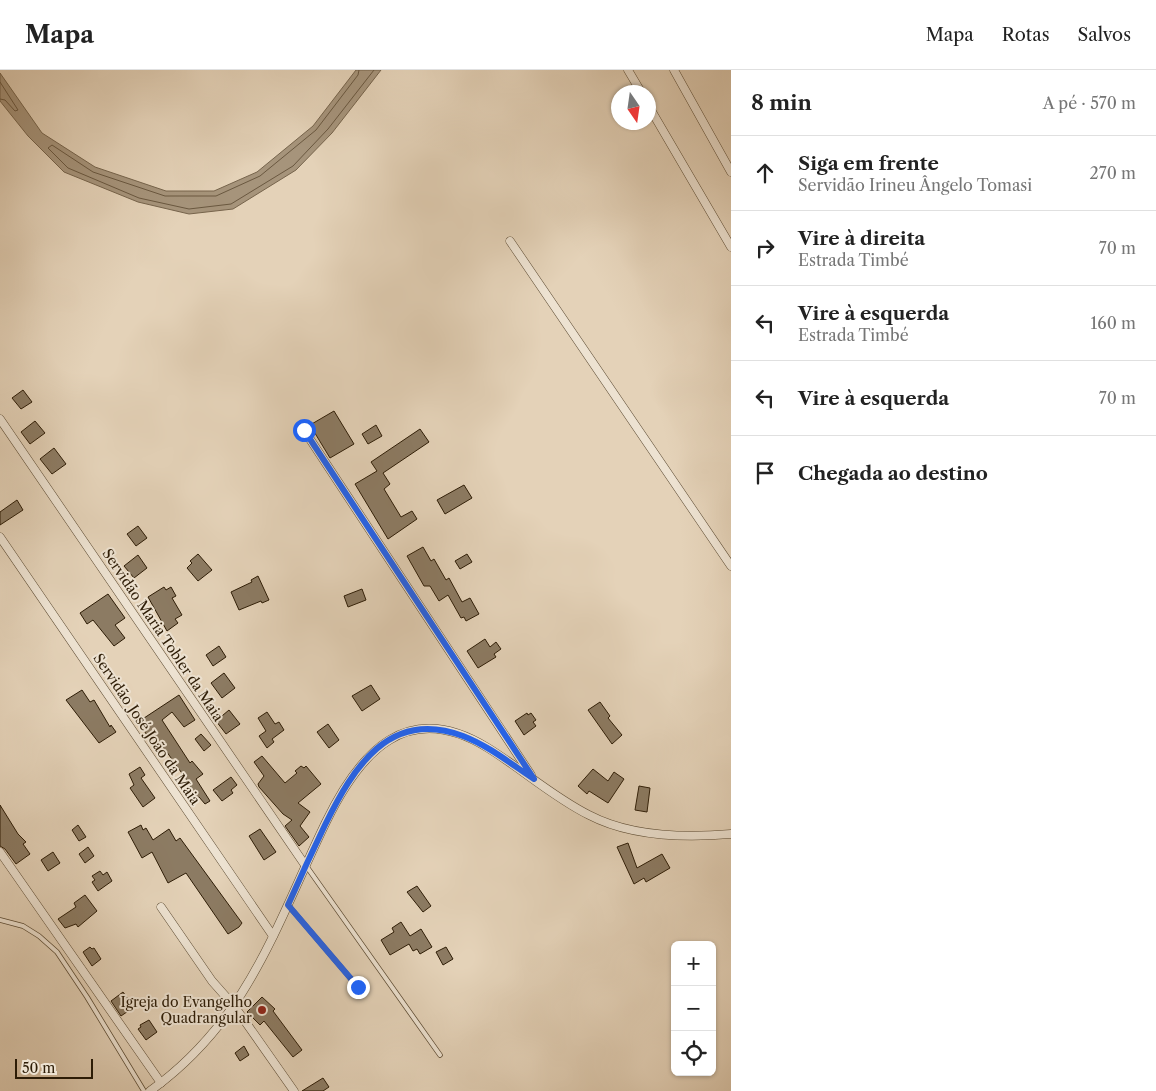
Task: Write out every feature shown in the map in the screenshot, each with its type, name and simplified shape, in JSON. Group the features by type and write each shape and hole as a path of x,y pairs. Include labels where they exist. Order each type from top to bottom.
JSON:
{"street":[{"path":"628,70 637,85"},
{"path":"674,70 731,172"},
{"path":"656,119 731,248"},
{"path":"510,241 731,566"},
{"name":"Servidão Maria Tobler da Maia","path":"0,419 305,865"},
{"path":"304,430 534,779"},
{"name":"Servidão José João da Maia","path":"0,537 274,936"},
{"path":"150,1091 192,1057 215,1033 235,1007 274,936 305,865 350,777 370,754 388,739 408,730 436,729 462,736 486,747 587,815 606,823 672,835 731,834"},
{"path":"0,852 161,1083"},
{"path":"161,907 212,981 235,1007 294,1091"}],"lane":[{"path":"305,865 440,1055"},
{"path":"288,905 358,987"},
{"path":"0,920 23,926 39,936 57,952 87,997 144,1091"}],"water":[{"path":"356,70 381,70 332,133 296,170 233,209 189,214 138,202 64,172 28,136 0,101 0,73 42,133 95,167 166,191 214,191 257,172 313,126"}],"building":[{"path":"23,390 32,402 21,409 12,398"},
{"path":"334,411 354,444 330,458 310,425"},
{"path":"35,421 45,433 30,444 21,432"},
{"path":"376,425 382,436 368,444 362,434"},
{"path":"420,429 429,442 383,473 390,484 384,489 401,517 412,511 417,519 388,539 355,484 377,471 371,462"},
{"path":"54,448 66,464 52,474 40,459"},
{"path":"464,485 472,498 445,514 437,500"},
{"path":"17,500 23,510 0,525 0,512"},
{"path":"138,526 147,538 136,546 127,534"},
{"path":"423,547 431,561 434,559 446,580 449,578 462,602 470,598 479,614 466,621 464,617 461,618 448,595 439,601 430,586 424,586 407,556"},
{"path":"198,554 212,570 198,581 187,568 192,563 190,561"},
{"path":"467,554 472,562 460,569 455,561"},
{"path":"138,555 147,568 134,578 124,566"},
{"path":"258,576 269,600 262,603 261,601 239,610 231,592 252,582 251,580"},
{"path":"164,587 166,590 171,587 176,596 172,598 182,615 175,619 178,623 167,631 148,597"},
{"path":"362,589 366,600 348,607 344,596"},
{"path":"108,594 125,618 115,625 125,638 114,646 93,620 87,624 80,613"},
{"path":"485,639 490,647 496,642 501,649 494,654 496,657 478,668 467,651"},
{"path":"219,646 226,657 213,666 206,655"},
{"path":"224,673 235,688 222,698 211,683"},
{"path":"371,685 380,699 362,711 352,696"},
{"path":"82,690 90,702 94,700 110,727 111,725 116,732 99,743 66,700"},
{"path":"179,695 195,720 184,727 172,712 162,720 190,763 192,761 203,774 196,779 210,801 205,804 199,797 194,800 187,788 191,786 164,748 158,751 138,722"},
{"path":"600,702 610,716 608,718 622,735 612,744 588,710"},
{"path":"229,710 240,724 226,734 216,721"},
{"path":"267,712 275,724 279,722 284,730 272,739 274,742 267,748 259,736 266,731 258,718"},
{"path":"527,713 528,715 531,713 536,720 533,722 536,726 524,735 515,721"},
{"path":"328,724 339,740 329,748 317,732"},
{"path":"201,734 211,745 204,751 195,739"},
{"path":"262,756 285,783 297,773 295,771 301,766 304,768 306,766 321,784 298,803 310,812 300,826 309,837 299,846 285,826 292,820 283,814 259,787 258,784 264,776 254,762"},
{"path":"140,767 145,775 141,778 155,798 143,807 130,788 134,785 129,774"},
{"path":"593,769 608,781 614,772 624,779 608,803 589,791 587,794 578,786"},
{"path":"231,777 237,785 231,790 233,793 222,801 213,790"},
{"path":"639,786 650,788 647,812 635,810"},
{"path":"0,805 18,834 26,842 23,844 30,854 16,864 5,849 0,846"},
{"path":"78,825 86,837 79,841 72,830"},
{"path":"141,825 143,830 146,828 153,840 169,829 176,841 180,838 242,923 239,927 228,934 186,873 168,883 152,852 142,858 128,832"},
{"path":"260,829 276,852 264,860 249,836"},
{"path":"628,843 637,868 662,854 670,868 646,882 644,878 634,884 617,847"},
{"path":"88,847 94,856 85,863 79,854"},
{"path":"53,852 60,863 48,871 41,860"},
{"path":"100,871 103,875 107,872 112,881 98,891 92,882 95,880 92,876"},
{"path":"417,886 431,906 423,912 407,892"},
{"path":"85,895 97,911 78,927 76,924 65,928 58,919 76,907 74,903"},
{"path":"401,922 410,936 421,929 432,947 420,954 417,949 413,951 409,944 390,955 381,940 394,932 392,928"},
{"path":"90,947 94,948 101,959 92,966 83,952"},
{"path":"446,947 453,959 443,965 436,952"},
{"path":"123,992 134,1007 121,1016 111,1001"},
{"path":"262,997 275,1009 273,1011 302,1050 293,1057 264,1021 260,1025 247,1012"},
{"path":"149,1020 157,1032 146,1040 138,1029 141,1027 140,1025"},
{"path":"244,1046 249,1055 240,1061 235,1053"},
{"path":"323,1078 329,1087 323,1091 302,1091"}],"place":[{"name":"Igreja do Evangelho Quadrangular","path":"262,1010"}],"route":[{"path":"304,430 534,779 486,747 462,736 436,729 408,730 388,739 370,754 350,777 305,865 288,905 358,987"}]}
